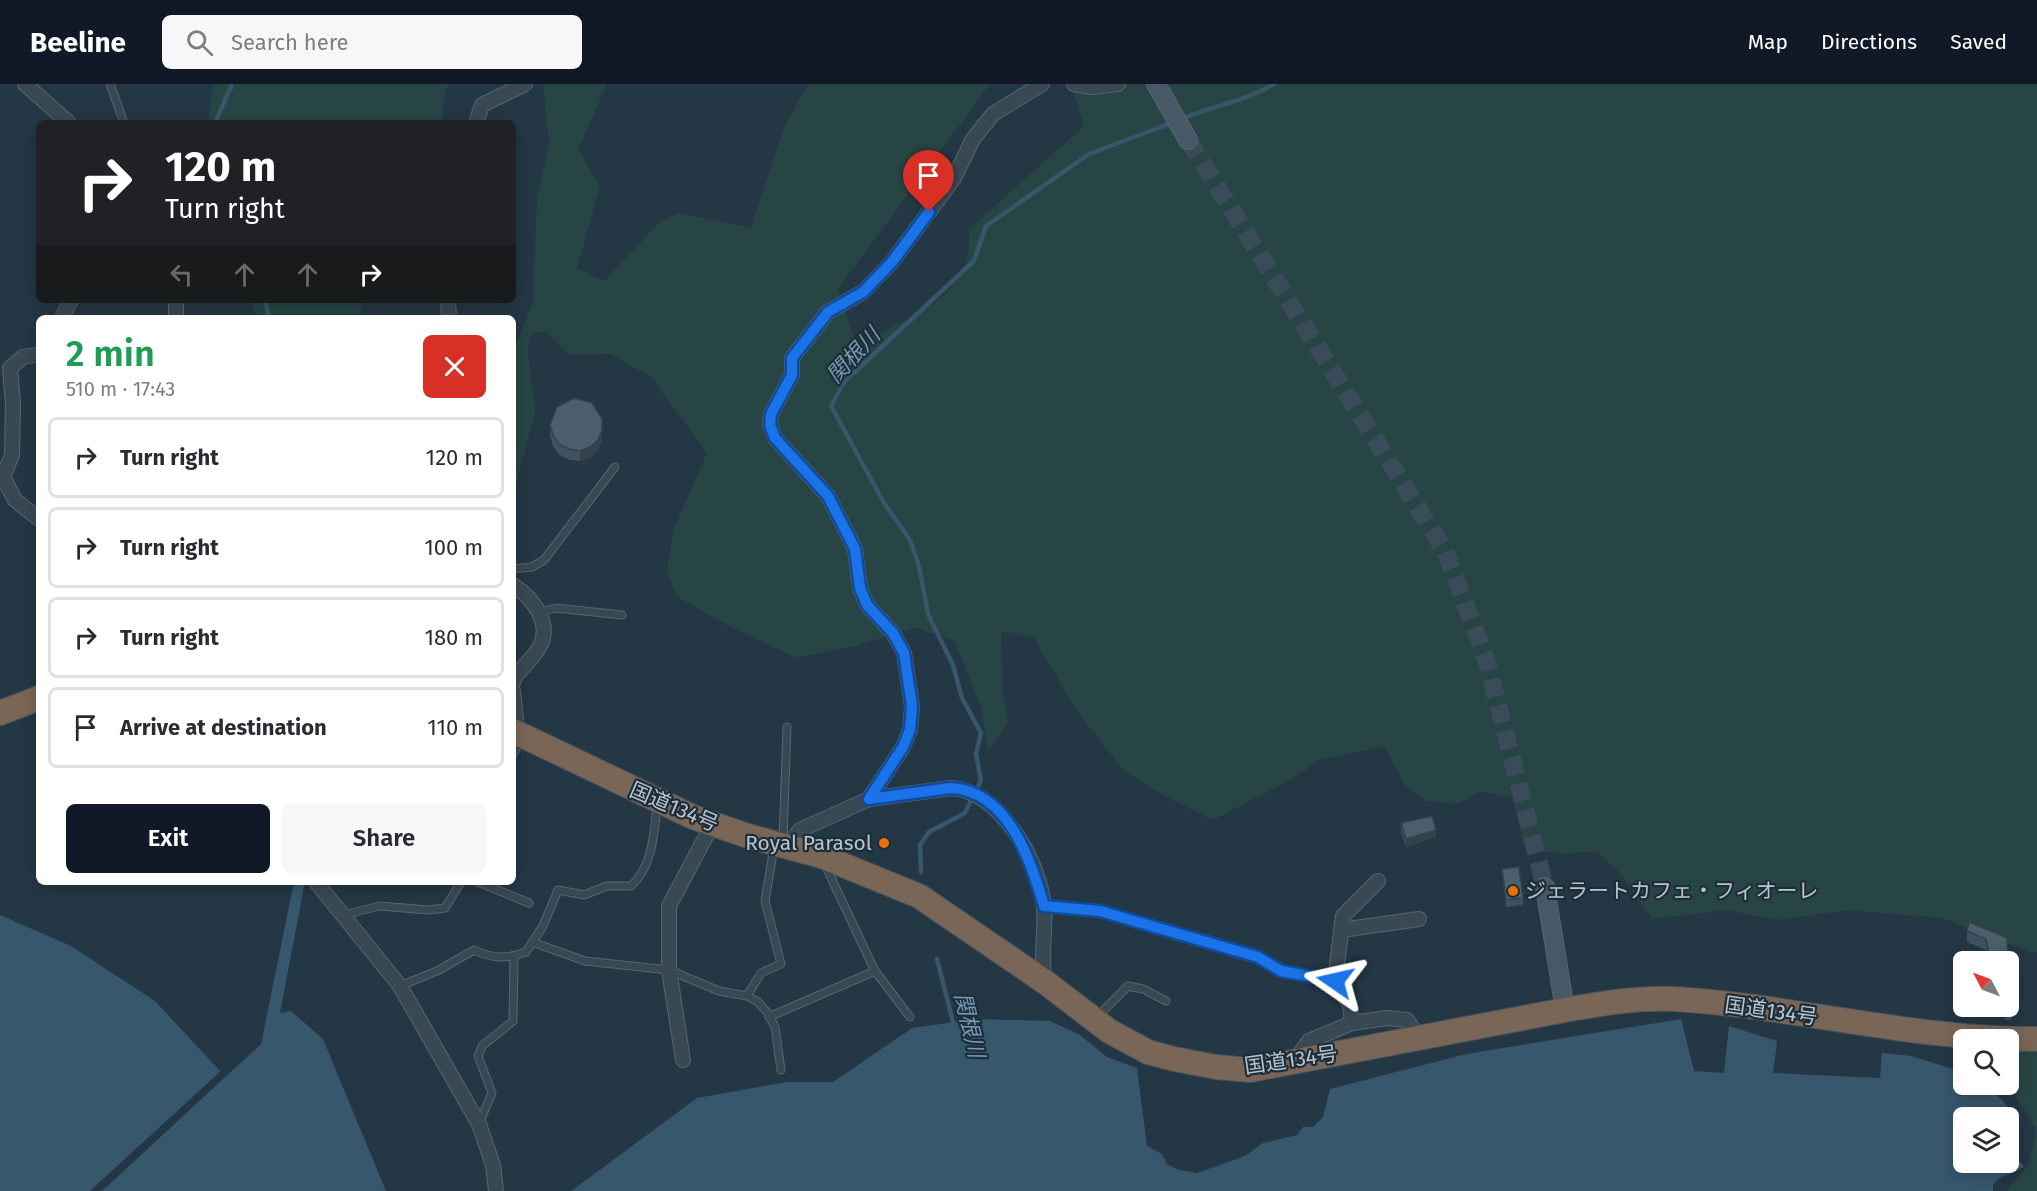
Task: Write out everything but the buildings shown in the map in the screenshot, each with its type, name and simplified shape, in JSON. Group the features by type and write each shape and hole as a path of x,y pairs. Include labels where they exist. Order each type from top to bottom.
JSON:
{"highway":[{"path":"0,713 36,699"},
{"name":"国道134号","path":"516,737 712,825 820,856 919,896 1046,982 1108,1031 1148,1052 1194,1063 1250,1070 1418,1036 1612,1002 1673,999 1957,1036 2037,1040"}],"main road":[{"path":"1156,84 1188,140"},
{"path":"1545,887 1565,1010"}],"street":[{"path":"25,84 66,120"},
{"path":"477,120 482,105 525,84"},
{"path":"869,799 903,747 910,730 912,706 904,653 893,633 867,605 860,588 855,549 828,496 775,438 770,425 771,414 792,375 792,358 828,312 863,292 892,262 954,178 973,139 993,114 1042,84"},
{"path":"1074,84 1092,87 1118,84"},
{"path":"36,355 23,357 10,368 13,404 12,455 3,477 15,500 36,517"},
{"path":"516,587 525,593 540,612 542,625 540,647 516,676"},
{"path":"516,718 516,737"},
{"path":"781,845 800,830 869,799 965,788 985,799 1009,823 1032,864 1044,906 1046,982"},
{"path":"683,1060 669,970 669,906 712,825"},
{"path":"1352,1023 1350,1005 1335,981 1343,916 1378,881"},
{"path":"318,885 400,986 479,1124 493,1165 496,1191"},
{"path":"1341,930 1419,919"},
{"path":"1294,1062 1309,1041 1352,1023 1387,1018 1407,1020 1418,1036"}],"lane":[{"path":"110,84 123,120"},
{"path":"516,569 532,567 544,560 615,467"},
{"path":"540,612 556,608 622,615"},
{"path":"747,996 761,973 781,964 765,901 781,845 787,727"},
{"path":"400,986 437,971 474,950 489,957 514,956 526,952 543,926 558,890 584,895 607,886 632,886 643,875 653,839 658,802"},
{"path":"820,856 875,971 909,1017"},
{"path":"343,915 380,906 428,910 445,908 459,885"},
{"path":"485,885 529,903"},
{"path":"1044,906 1100,911 1258,957 1281,971 1335,981"},
{"path":"532,942 585,961 669,970 719,991 747,996 758,1002 770,1017 775,1028 781,1070"},
{"path":"479,1124 492,1093 478,1056 482,1046 513,1021 514,956"},
{"path":"770,1017 875,971"},
{"path":"1094,1020 1128,986 1143,989 1166,1001"}],"green space":[{"path":"213,84 449,84 445,91 442,120 208,120"},
{"path":"543,84 607,84 578,150 600,185 577,269 604,281 660,222 679,213 751,228 784,128 808,84 990,84 838,289 856,344 916,315 949,290 961,273 968,253 969,229 1084,126 1070,84 2037,84 2037,952 2029,952 1942,918 1848,910 1777,920 1726,910 1652,919 1618,871 1597,851 1560,854 1524,846 1513,797 1480,792 1457,804 1426,801 1405,785 1384,746 1320,760 1292,779 1213,820 1161,794 1123,770 1074,707 1034,638 1001,631 1003,691 1008,722 988,752 982,709 954,640 915,628 855,646 797,658 727,625 676,596 667,572 673,531 707,453 651,377 610,354 569,355 546,331 532,333 528,351 535,412 516,486 516,344 533,302 537,199 549,144"},
{"path":"251,303 362,303 359,315 255,315"},
{"path":"2019,1046 2037,1046 2037,1191 2007,1191 2027,1164 2036,1130 2015,1095 2019,1095"}],"water":[{"path":"293,885 304,885 280,1013 291,1011 323,1039 386,1191 102,1191 261,1044"},
{"path":"0,915 71,946 155,1001 221,1072 90,1191 0,1191"},
{"path":"976,1019 1050,1021 1080,1035 1107,1057 1137,1068 1147,1146 1162,1154 1167,1164 1179,1170 1197,1173 1245,1156 1263,1143 1297,1135 1303,1127 1313,1127 1323,1117 1330,1089 1466,1054 1681,1019 1694,1071 1724,1073 1729,1026 1777,1041 1773,1073 1880,1078 1882,1053 1911,1056 1953,1069 1953,1095 1997,1095 2008,1107 1953,1107 1953,1173 2011,1173 1993,1184 1993,1191 571,1191 697,1098 787,1082 833,1082 912,1028"},
{"path":"2019,1160 2024,1167 2019,1169"}],"pier":[{"path":"263,1033 261,1044 99,1191 258,1043"},
{"path":"223,1069 223,1074 95,1191 90,1191"}],"waterway":[{"path":"216,120 232,84"},
{"name":"関根川","path":"1182,119 1252,95 1274,84"},
{"name":"関根川","path":"921,872 920,845 929,832 965,813 981,780 976,754 981,733 962,698 953,665 928,614 919,566 910,540 884,503 831,406 844,382 974,261 986,226 1089,154 1174,122"},
{"path":"266,303 268,315"},
{"name":"関根川","path":"937,959 954,1026"}],"tunnel":[{"path":"1188,140 1445,551 1487,662 1545,887"}],"place":[{"name":"Royal Parasol","path":"884,843"},
{"name":"ジェラートカフェ・フィオーレ","path":"1513,891"}],"route":[{"path":"929,212 892,262 863,292 828,312 792,358 792,375 771,414 770,425 775,438 828,496 855,549 860,588 867,605 893,633 904,653 912,706 910,730 903,747 869,799 965,788 985,799 1009,823 1032,864 1044,906 1067,906 1100,911 1258,957 1281,971 1335,981"}]}
